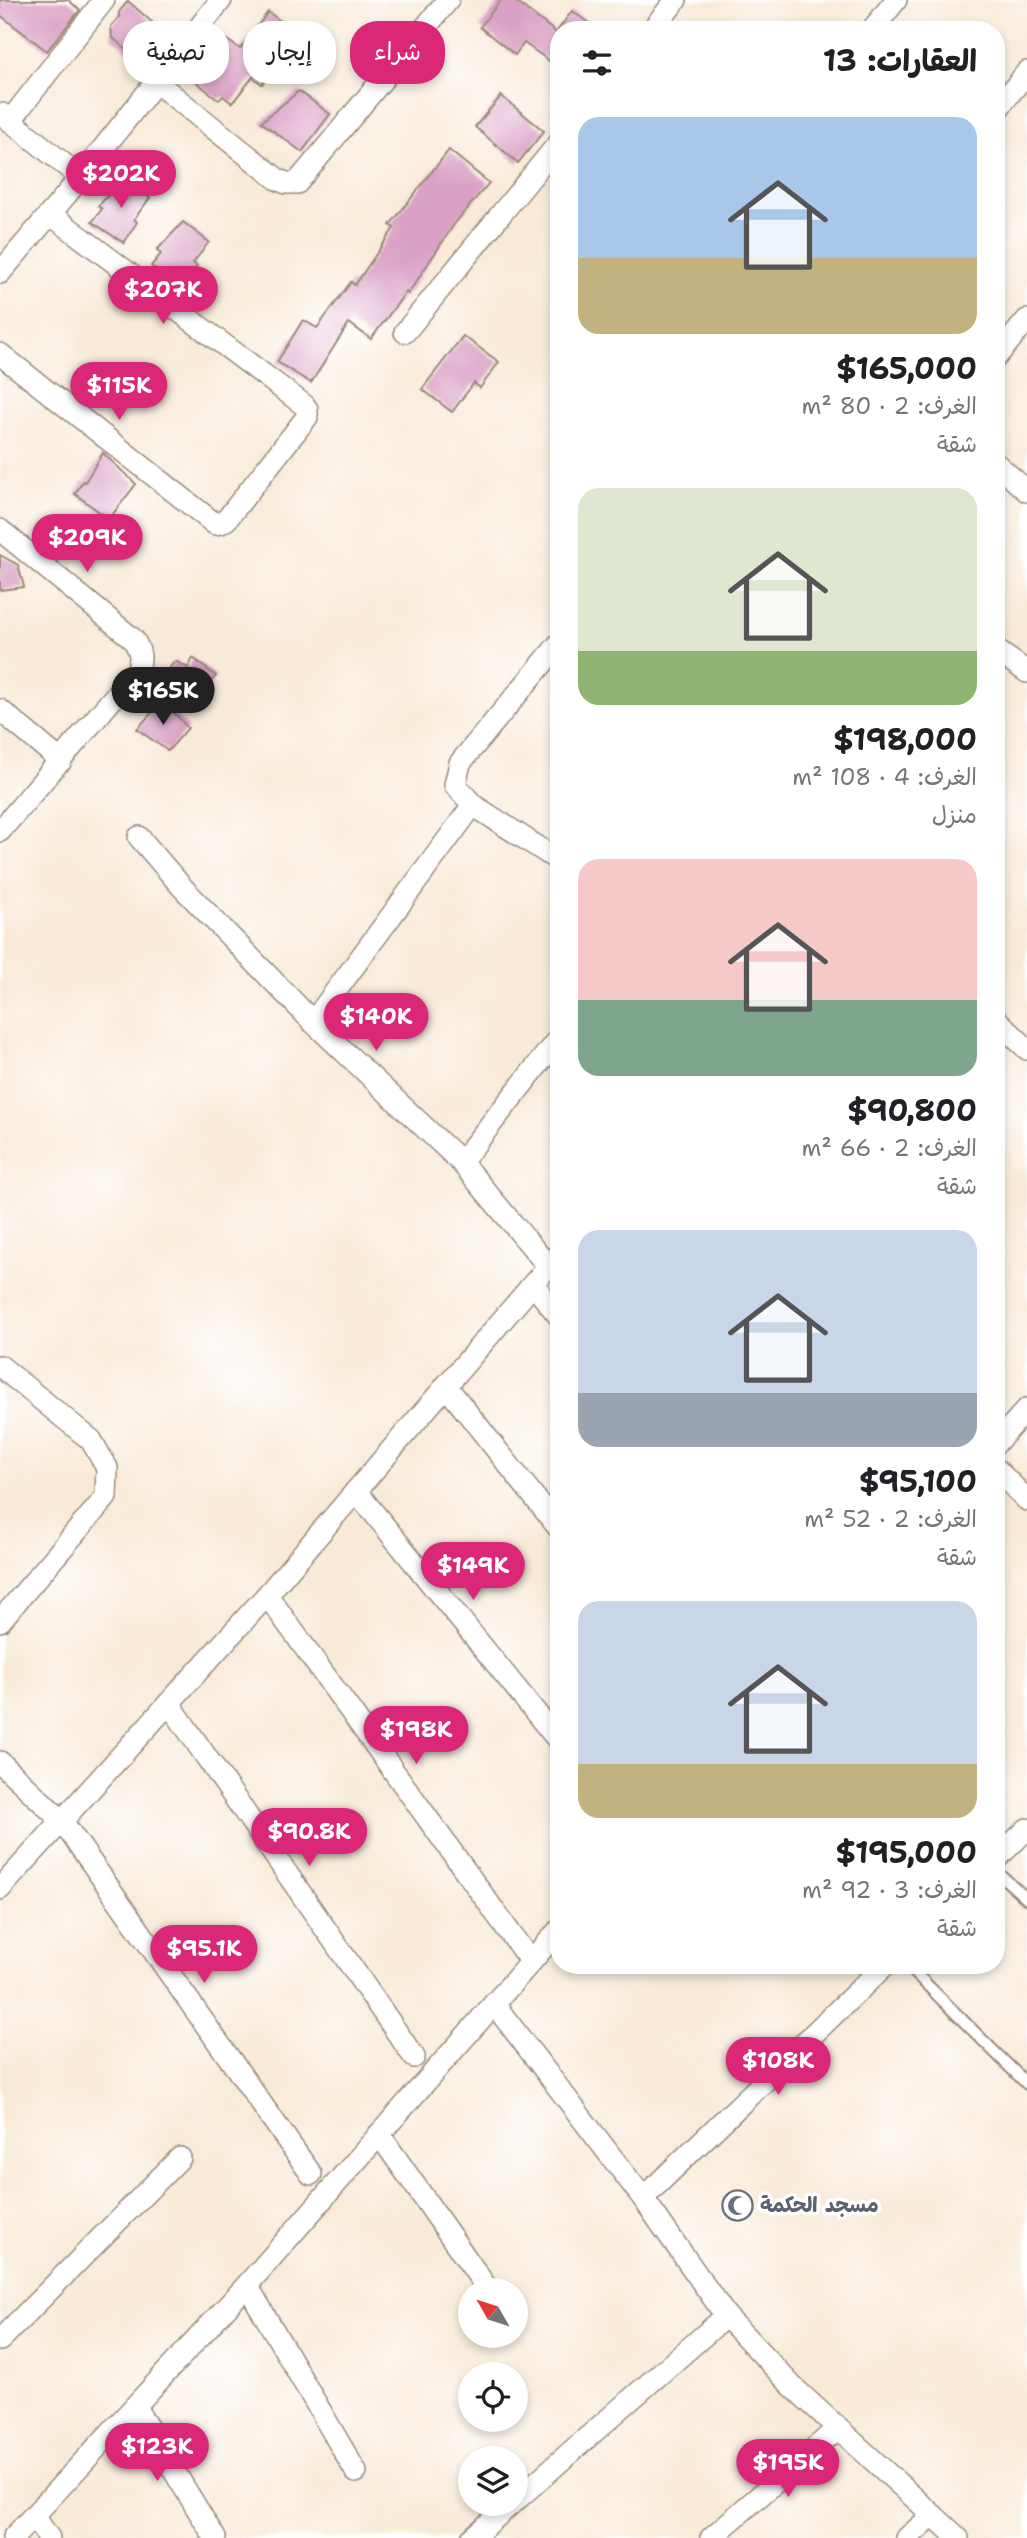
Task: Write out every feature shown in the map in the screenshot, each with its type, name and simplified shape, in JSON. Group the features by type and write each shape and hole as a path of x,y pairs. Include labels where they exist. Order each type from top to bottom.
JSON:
{"street":[{"path":"80,177 5,117 104,0"},
{"path":"204,21 221,0"},
{"path":"158,84 277,179 286,183 297,183 448,0"},
{"path":"660,21 677,0"},
{"path":"879,21 896,0"},
{"path":"1005,100 1027,72"},
{"path":"0,273 154,84"},
{"path":"405,332 550,154"},
{"path":"0,354 215,524 227,519 307,417 304,405 50,214"},
{"path":"1005,346 1027,320"},
{"path":"1005,472 1027,491"},
{"path":"0,530 133,639 142,659 138,669 0,831"},
{"path":"550,655 460,763 455,785 473,805 550,855"},
{"path":"1005,656 1027,672"},
{"path":"0,710 61,761"},
{"path":"313,1022 473,805"},
{"path":"139,837 183,887 313,1022 461,1163 550,1258"},
{"path":"1005,1028 1027,1049"},
{"path":"461,1163 550,1049"},
{"path":"0,1889 267,1595 550,1264"},
{"path":"533,1284 550,1305"},
{"path":"0,1366 91,1440 107,1468 106,1497 0,1621"},
{"path":"446,1386 550,1517"},
{"path":"1005,1433 1027,1409"},
{"path":"1005,1478 1027,1500"},
{"path":"356,1491 550,1730"},
{"path":"267,1595 531,1962"},
{"path":"169,1703 414,2057"},
{"path":"0,1762 62,1821 311,2174"},
{"path":"1005,1850 1027,1829"},
{"path":"13,2538 247,2285 550,1940"},
{"path":"642,2198 876,1974"},
{"path":"494,2004 642,2198 726,2316 775,2369 837,2429 958,2538"},
{"path":"379,2134 480,2278"},
{"path":"0,2340 180,2158"},
{"path":"247,2285 356,2472"},
{"path":"528,2489 726,2316"},
{"path":"135,2407 215,2538"},
{"path":"711,2538 837,2429"},
{"path":"907,2538 933,2515"},
{"path":"34,2516 48,2538"},
{"path":"472,2538 497,2516"}],"lane":[{"path":"1005,1879 1027,1899"},
{"path":"916,1974 1027,2084"}],"building":[{"path":"0,0 68,0 80,10 47,51 0,15"},
{"path":"501,0 514,0 550,28 550,61 524,43 515,55 480,27"},
{"path":"128,1 151,21 123,21 123,47 112,37 111,26 119,17 119,12"},
{"path":"572,11 586,21 565,21"},
{"path":"268,12 280,21 261,21"},
{"path":"229,41 240,49 243,45 243,84 247,84 232,103 223,96 219,100 199,84 229,84"},
{"path":"299,91 330,114 302,152 261,122"},
{"path":"501,96 544,131 518,163 475,127"},
{"path":"449,150 489,183 455,223 408,294 406,292 371,339 349,323 311,383 277,362 303,320 317,328 351,282 355,285 394,228 390,225"},
{"path":"124,178 150,198 134,219 137,222 124,243 92,222 102,209 98,206"},
{"path":"183,222 209,242 193,263 197,266 181,286 151,266 161,254 157,250"},
{"path":"463,336 499,362 480,388 474,383 452,412 422,389"},
{"path":"103,453 136,484 109,519 75,494"},
{"path":"0,555 18,565 24,587 0,590"},
{"path":"193,658 216,676 207,686 211,688 201,705 165,684 170,673 167,671 175,661 188,668"},
{"path":"163,700 188,728 168,751 137,729"}],"place":[{"name":"مسجد الحكمة","path":"737,2205"}]}
